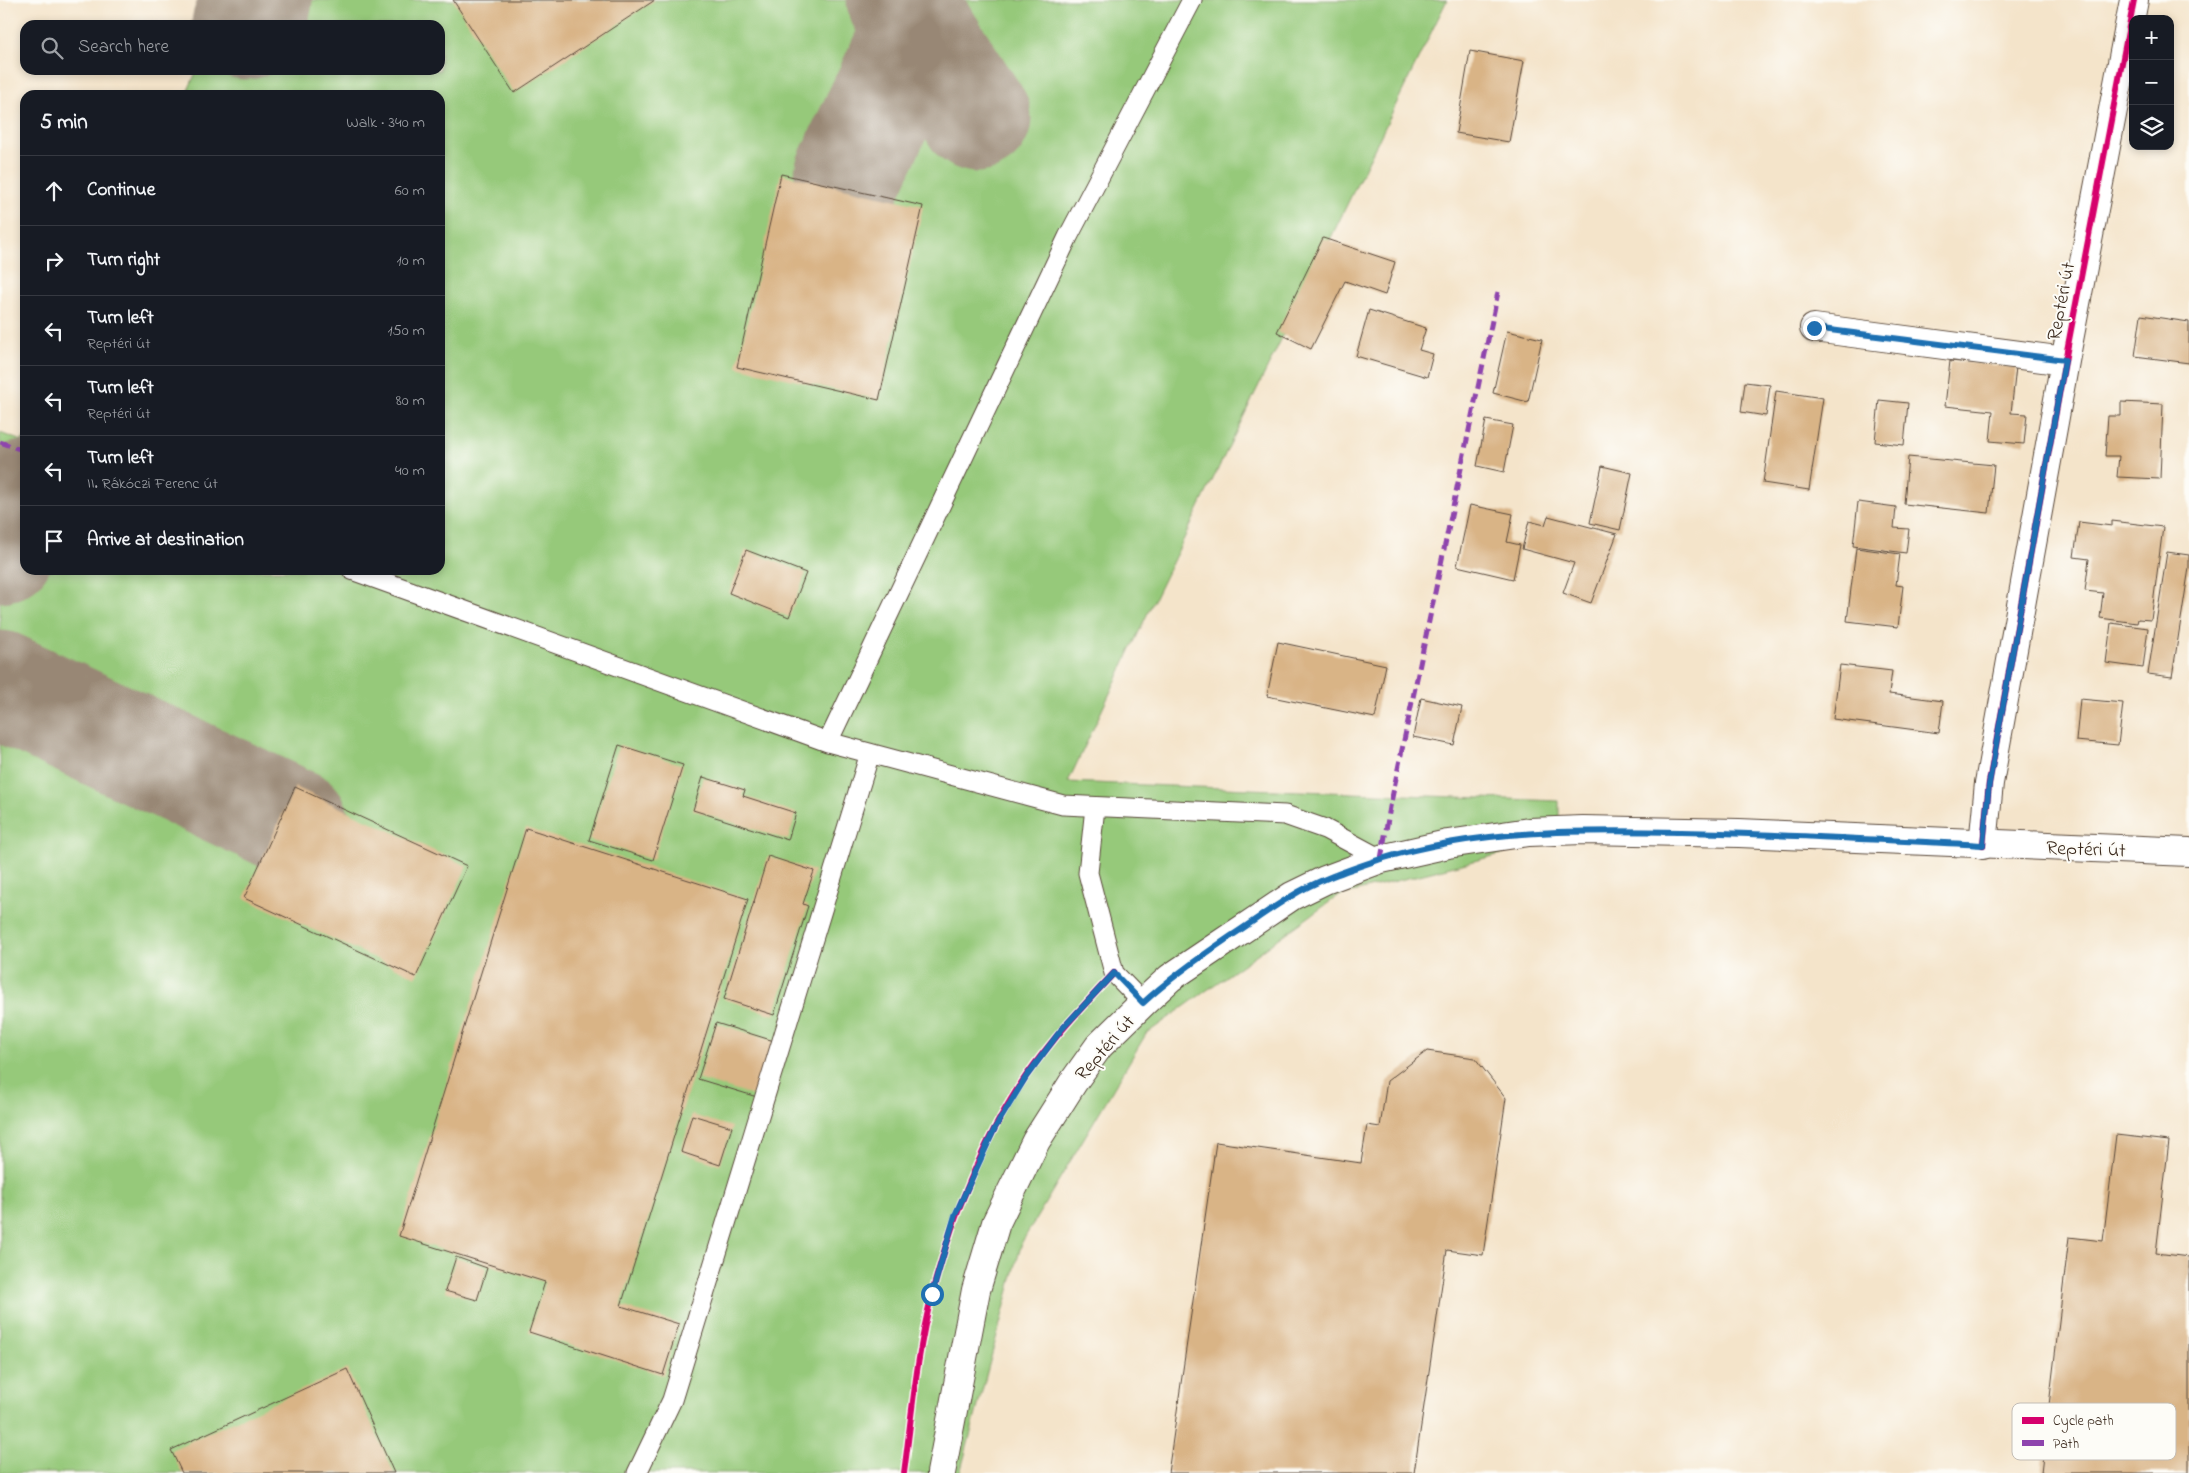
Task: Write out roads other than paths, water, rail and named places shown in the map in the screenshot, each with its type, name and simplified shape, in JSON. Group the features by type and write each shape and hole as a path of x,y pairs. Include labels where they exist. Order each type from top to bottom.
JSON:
{"main road":[{"name":"Reptéri út","path":"1983,845 1989,784 2065,360 2134,0"},
{"path":"1814,328 2065,360"},
{"name":"Reptéri út","path":"941,1473 976,1290 996,1223 1036,1141 1074,1080 1099,1046 1143,1003 1170,978 1292,896 1325,880 1381,859 1448,844 1529,832 1583,830 1739,833 1983,845 2189,852"}],"lane":[{"path":"828,742 1068,237 1192,0"},
{"path":"366,575 828,742 1063,805 1285,815 1325,829 1381,859"},
{"path":"637,1473 672,1400 870,753"},
{"path":"1095,807 1088,873 1114,973 1143,1003"}]}
